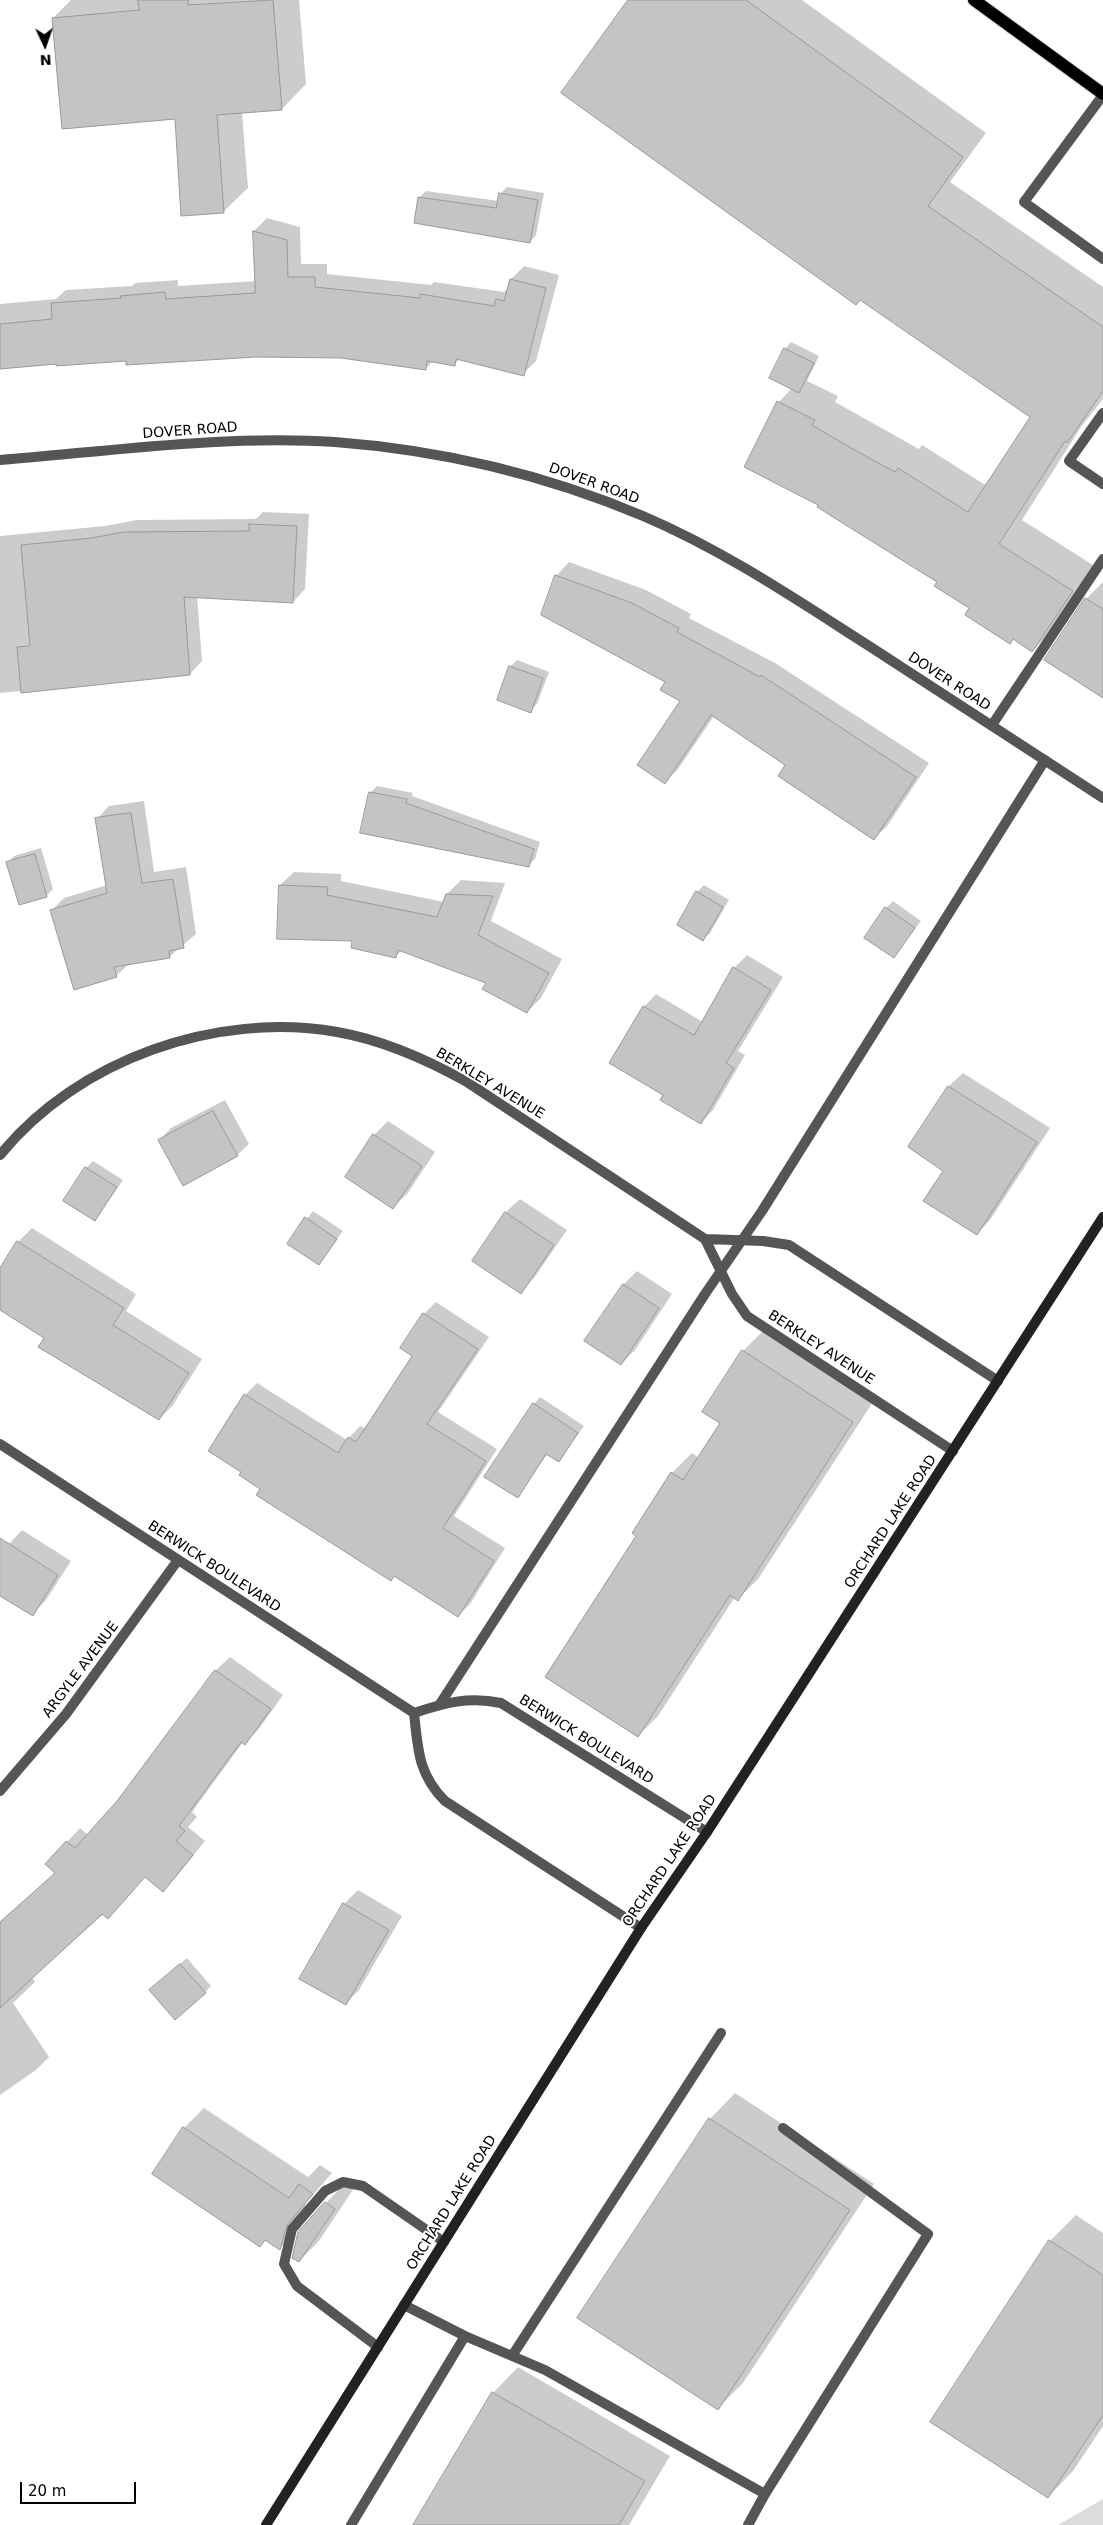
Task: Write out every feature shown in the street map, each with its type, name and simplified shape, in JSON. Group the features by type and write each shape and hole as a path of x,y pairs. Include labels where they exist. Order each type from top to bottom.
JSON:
{"main road":[{"path":"974,0 1102,90"},
{"name":"ORCHARD LAKE ROAD","path":"266,2525 641,1928 707,1832 1103,1218"}],"street":[{"path":"1102,90 1024,202 1103,259"},
{"path":"1103,413 1069,461 1103,484"},
{"name":"DOVER ROAD","path":"0,460 211,442 280,440 391,448 486,465 546,480 644,516 735,561 1103,798"},
{"path":"992,725 1103,559"},
{"path":"440,1704 720,1271 742,1240 1045,760"},
{"name":"BERKLEY AVENUE","path":"0,1155 51,1106 82,1084 116,1065 151,1050 187,1040 250,1028 316,1030 371,1040 437,1065 467,1082 705,1239 720,1271 747,1316 953,1450"},
{"path":"705,1239 763,1241 789,1245 998,1381"},
{"name":"BERWICK BOULEVARD","path":"0,1444 414,1713 462,1699 484,1699 501,1703 707,1832"},
{"name":"ARGYLE AVENUE","path":"0,1791 66,1714 178,1560"},
{"path":"414,1713 419,1756 424,1774 433,1789 445,1801 641,1928"},
{"path":"512,2356 721,2033"},
{"path":"748,2525 765,2494 928,2234 784,2128"},
{"path":"378,2347 297,2286 284,2264 292,2229 325,2191 343,2182 363,2186 444,2242"},
{"path":"404,2305 465,2336 545,2370 765,2494"},
{"path":"351,2525 465,2336"}],"shaded area":[{"path":"1103,2499 1103,2525 1058,2525"}],"building":[{"path":"138,0 188,0 188,5 273,0 282,110 217,115 224,213 181,216 175,119 62,129 52,18 139,10"},
{"path":"628,0 746,0 963,157 928,206 1103,327 1103,391 1067,443 1065,441 999,544 1073,591 1032,652 1013,639 1010,644 965,615 969,608 934,586 937,582 817,507 818,505 744,467 777,401 815,420 812,425 851,448 895,472 898,468 968,512 1030,417 860,300 856,305 561,93"},
{"path":"499,193 538,200 530,243 414,223 418,197 496,208"},
{"path":"253,231 287,240 288,277 315,277 315,287 420,298 420,294 494,306 496,299 504,301 510,279 546,288 524,376 456,359 455,366 427,361 426,370 341,358 256,357 126,365 126,361 56,366 56,364 0,369 0,324 52,319 51,303 121,298 120,296 165,292 166,299 255,293"},
{"path":"784,348 814,363 799,393 769,378"},
{"path":"249,524 297,526 293,603 184,597 190,675 21,693 17,647 30,646 21,545 92,538 124,532 249,531"},
{"path":"555,575 632,603 679,628 677,632 760,677 761,675 916,777 874,840 778,776 785,765 711,715 665,784 637,765 680,701 660,690 665,682 541,615"},
{"path":"1085,598 1103,609 1103,698 1044,660"},
{"path":"509,666 543,678 531,713 497,700"},
{"path":"369,792 407,799 406,803 534,849 529,867 360,833"},
{"path":"131,813 142,883 173,879 184,948 169,951 170,958 114,967 117,977 74,990 50,910 107,893 95,818"},
{"path":"35,854 47,897 19,905 6,862"},
{"path":"279,885 328,887 327,895 437,917 446,894 493,896 478,935 549,973 527,1013 482,989 486,983 398,950 396,958 351,948 352,941 277,939"},
{"path":"696,891 723,907 703,941 677,925"},
{"path":"885,907 915,928 894,958 864,938"},
{"path":"733,967 771,990 726,1063 734,1068 701,1124 660,1100 663,1095 609,1063 643,1006 694,1035"},
{"path":"948,1086 1037,1142 977,1235 923,1201 943,1171 908,1147"},
{"path":"213,1111 238,1156 183,1186 158,1140"},
{"path":"373,1134 422,1166 393,1209 345,1177"},
{"path":"85,1167 117,1187 95,1221 63,1201"},
{"path":"505,1212 554,1245 521,1294 472,1261"},
{"path":"305,1217 337,1239 319,1265 287,1244"},
{"path":"17,1241 124,1308 113,1325 189,1373 159,1420 38,1347 44,1338 0,1310 0,1268"},
{"path":"623,1284 659,1308 621,1365 584,1341"},
{"path":"423,1313 478,1349 427,1424 486,1461 443,1528 494,1561 458,1617 394,1576 391,1581 256,1495 260,1489 239,1475 241,1472 208,1451 244,1394 338,1453 348,1437 356,1442 412,1356 400,1348"},
{"path":"742,1350 853,1422 738,1601 730,1595 638,1737 545,1677 636,1536 632,1533 671,1472 683,1480 720,1423 702,1412"},
{"path":"533,1403 578,1433 559,1462 546,1454 518,1498 484,1477"},
{"path":"0,1538 58,1575 33,1616 0,1596"},
{"path":"215,1670 271,1709 245,1745 241,1742 179,1826 185,1831 176,1841 193,1855 163,1892 145,1877 108,1919 102,1914 0,2008 0,1922 55,1873 45,1864 66,1841 75,1848 117,1801"},
{"path":"343,1903 389,1930 346,2005 299,1979"},
{"path":"180,1964 206,1993 175,2020 149,1990"},
{"path":"709,2118 850,2210 718,2410 577,2318"},
{"path":"183,2127 289,2198 299,2184 313,2194 287,2225 280,2250 265,2240 260,2247 152,2174"},
{"path":"325,2202 335,2209 299,2262 292,2258 298,2232"},
{"path":"1049,2240 1103,2275 1103,2415 1048,2498 930,2422"},
{"path":"492,2392 645,2481 619,2525 413,2525"}]}
